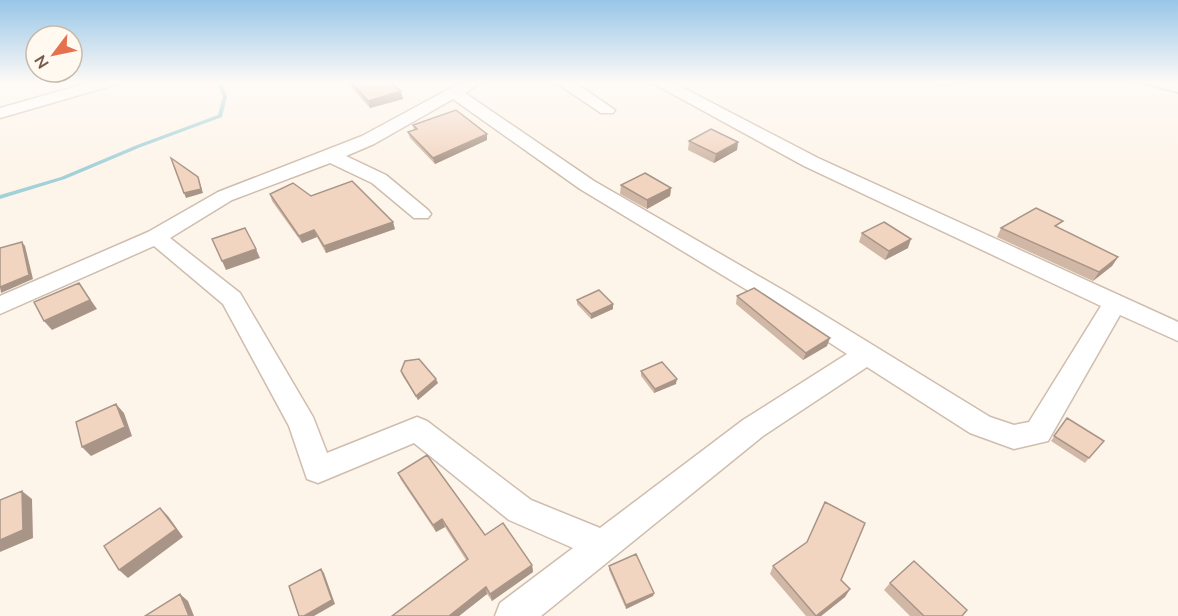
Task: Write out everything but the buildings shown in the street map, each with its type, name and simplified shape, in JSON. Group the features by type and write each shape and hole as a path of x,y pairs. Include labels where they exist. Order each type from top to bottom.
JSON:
{"street":[{"path":"0,306 156,237 225,196 331,156 375,136 421,111"},
{"path":"494,111 587,185 780,299 980,425 1014,437 1038,433 1115,303"},
{"path":"715,111 811,162 1176,330"},
{"path":"331,156 379,179 421,214"},
{"path":"156,237 232,299 303,425 318,470 417,429 520,510 603,545"},
{"path":"513,616 753,428 867,354"}],"waterway":[{"path":"0,197 63,178 139,146 220,116 221,111"}]}
